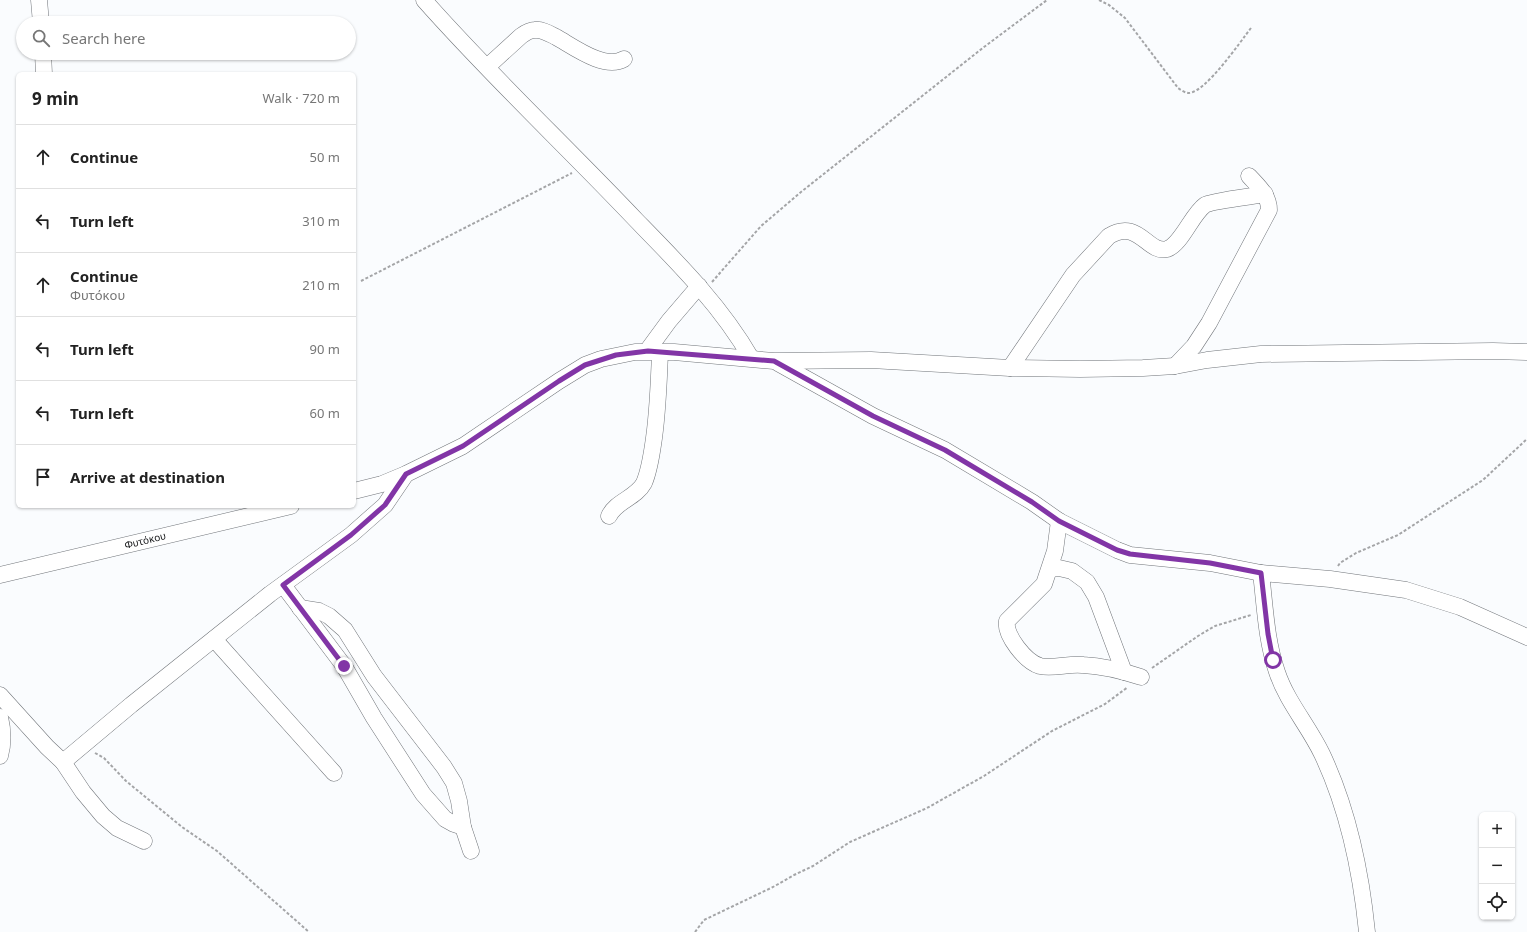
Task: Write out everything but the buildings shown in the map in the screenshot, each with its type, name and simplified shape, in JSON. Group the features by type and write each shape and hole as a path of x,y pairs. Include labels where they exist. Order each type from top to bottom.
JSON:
{"street":[{"path":"39,0 40,16"},
{"path":"424,0 487,67 585,166 701,289 738,335 751,358"},
{"path":"487,67 521,36 527,32 535,30 540,30 550,34 598,60 611,63 624,59"},
{"path":"43,60 44,72"},
{"path":"1175,366 1194,346 1209,323 1269,210 1268,200 1265,194 1249,176"},
{"path":"1010,368 1073,275 1109,236 1116,232 1133,232 1157,248 1168,249 1180,238 1198,210 1207,204 1265,194"},
{"path":"608,516 614,507 638,490 643,484 648,472 656,421 654,351 669,322 701,289"},
{"path":"356,490 382,484 463,446 585,365 616,355 654,351 774,361 871,360 1010,368 1112,369 1175,366 1207,360 1261,354 1493,351 1527,352"},
{"path":"774,361 873,416 945,450 1032,502 1059,521 1098,542 1130,554 1210,563 1261,573 1330,579 1406,590 1460,607 1527,637"},
{"path":"63,762 131,705 214,639 283,585 351,535 385,505 406,474"},
{"name":"Φυτόκου","path":"0,575 283,508"},
{"path":"1059,521 1055,551 1044,584 1007,621 1006,626 1008,633 1025,656 1040,666 1083,664 1141,677"},
{"path":"1050,568 1060,568 1072,571 1087,582 1096,597 1124,672"},
{"path":"1261,573 1271,649 1277,672 1288,698 1320,751 1342,806 1351,836 1367,932"},
{"path":"283,585 344,666 374,718 423,794 445,819 463,827"},
{"path":"300,608 318,611 329,616 345,630 374,676 444,767 454,783 459,801 463,827 471,851"},
{"path":"214,639 334,773"},
{"path":"0,695 47,747 63,762 83,792 103,816 117,828 144,841"},
{"path":"0,717 3,731 3,746 0,756"}],"path":[{"path":"701,289 761,226 801,192 984,47 1047,0"},
{"path":"1099,0 1109,5 1124,18 1178,88 1186,92 1196,91 1207,83 1251,28"},
{"path":"361,281 585,166"},
{"path":"1330,579 1340,562 1356,553 1398,535 1453,500 1483,480 1527,439"},
{"path":"695,932 704,920 768,890 813,866 850,842 927,808 984,776 1052,731 1105,704 1198,636 1215,626 1265,611"},
{"path":"81,747 104,758 126,781 182,827 217,851 309,932"}],"route":[{"path":"344,666 283,585 351,535 385,505 398,488 406,474 463,446 572,372 585,365 616,355 648,351 774,361 873,416 945,450 1032,502 1059,521 1098,542 1130,554 1210,563 1261,573 1268,634 1273,660"}]}
